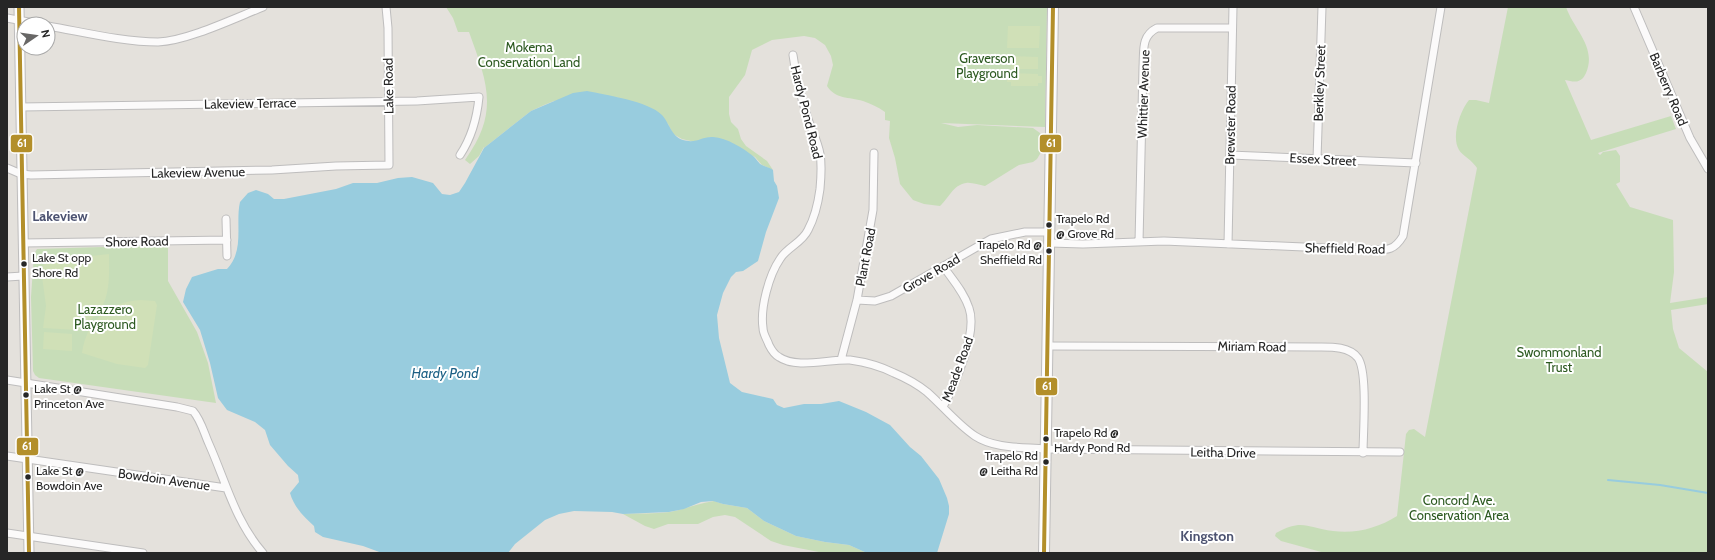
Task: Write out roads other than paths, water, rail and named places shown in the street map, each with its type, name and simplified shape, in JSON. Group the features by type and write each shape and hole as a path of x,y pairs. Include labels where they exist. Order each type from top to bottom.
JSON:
{"main road":[{"path":"1044,553 1053,7"}],"street":[{"path":"56,27 158,42 202,31 263,7"},
{"name":"Lake Road","path":"386,7 388,28 389,165"},
{"name":"Brewster Road","path":"1228,244 1233,7"},
{"name":"Berkley Street","path":"1317,159 1322,7"},
{"name":"Sheffield Road","path":"1050,243 1083,244 1164,241 1371,250 1391,249 1398,244 1403,236 1441,7"},
{"name":"Barberry Road","path":"1634,7 1690,138 1708,170"},
{"name":"Whittier Avenue","path":"1139,242 1143,67 1145,40 1147,35 1157,28 1232,28"},
{"name":"Hardy Pond Road","path":"793,55 803,104 817,140 820,156 818,209 808,232 798,242 790,247 779,259 766,293 762,328 771,349 777,357 785,360 800,362 841,360 866,363 888,370 926,390 976,436 988,442 1022,448 1045,449"},
{"path":"20,56 29,553"},
{"name":"Lakeview Terrace","path":"21,107 425,101 480,97 473,131 467,145 460,155"},
{"name":"Plant Road","path":"841,360 857,300 873,210 874,153"},
{"name":"Essex Street","path":"1230,155 1416,163"},
{"name":"Lakeview Avenue","path":"7,168 21,174 272,170 336,166 389,165"},
{"path":"226,219 227,256"},
{"name":"Grove Road","path":"857,300 875,301 891,296 991,239 1025,232 1050,232"},
{"name":"Shore Road","path":"23,243 226,240"},
{"name":"Meade Road","path":"943,266 963,295 969,308 972,321 971,335 943,407"},
{"path":"7,277 24,276"},
{"name":"Miriam Road","path":"1047,346 1317,346 1340,348 1348,351 1358,358 1361,368 1363,388 1363,453"},
{"path":"7,380 176,406 192,411 200,423 220,466 226,488 245,530 263,553"},
{"name":"Leitha Drive","path":"1045,449 1363,453 1400,452"},
{"name":"Bowdoin Avenue","path":"7,456 226,488"},
{"path":"7,533 142,553"}],"water":[{"name":"Hardy Pond","path":"587,91 626,99 647,106 656,110 665,118 673,133 679,138 688,141 696,141 709,137 724,139 740,147 761,164 773,170 774,181 777,186 779,198 766,232 758,261 743,271 736,272 731,277 723,293 717,315 719,338 730,383 742,392 773,399 777,405 784,408 804,404 821,404 839,401 866,412 890,425 910,447 921,456 939,479 947,498 949,514 937,553 867,553 849,545 796,536 764,521 747,508 713,501 701,502 684,509 669,512 623,514 612,512 574,511 559,514 545,520 515,544 508,553 382,553 363,546 323,537 315,532 314,526 297,507 290,493 299,482 298,475 270,445 265,430 255,422 227,410 218,398 210,363 200,330 183,302 186,289 192,277 218,269 227,269 233,262 238,245 240,202 248,193 256,190 268,194 274,199 284,199 336,189 353,183 377,183 398,178 412,177 433,183 442,194 450,195 459,192 484,148 531,111 573,93"}],"waterway":[{"path":"1608,480 1660,485 1708,493"}],"place":[{"name":"Trapelo Rd @ Grove Rd","path":"1049,225"},
{"name":"Trapelo Rd @ Sheffield Rd","path":"1049,251"},
{"name":"Lake St opp Shore Rd","path":"24,264"},
{"name":"Lake St @ Princeton Ave","path":"26,395"},
{"name":"Trapelo Rd @ Hardy Pond Rd","path":"1046,439"},
{"name":"Trapelo Rd @ Leitha Rd","path":"1046,462"},
{"name":"Lake St @ Bowdoin Ave","path":"28,477"}],"district":[{"name":"Lakeview","path":"60,216"},
{"name":"Kingston","path":"1207,536"}],"park label":[{"name":"Mokema Conservation Land","path":"529,54"},
{"name":"Graverson Playground","path":"987,66"},
{"name":"Lazazzero Playground","path":"105,316"},
{"name":"Swommonland Trust","path":"1559,360"},
{"name":"Concord Ave. Conservation Area","path":"1459,508"}]}
